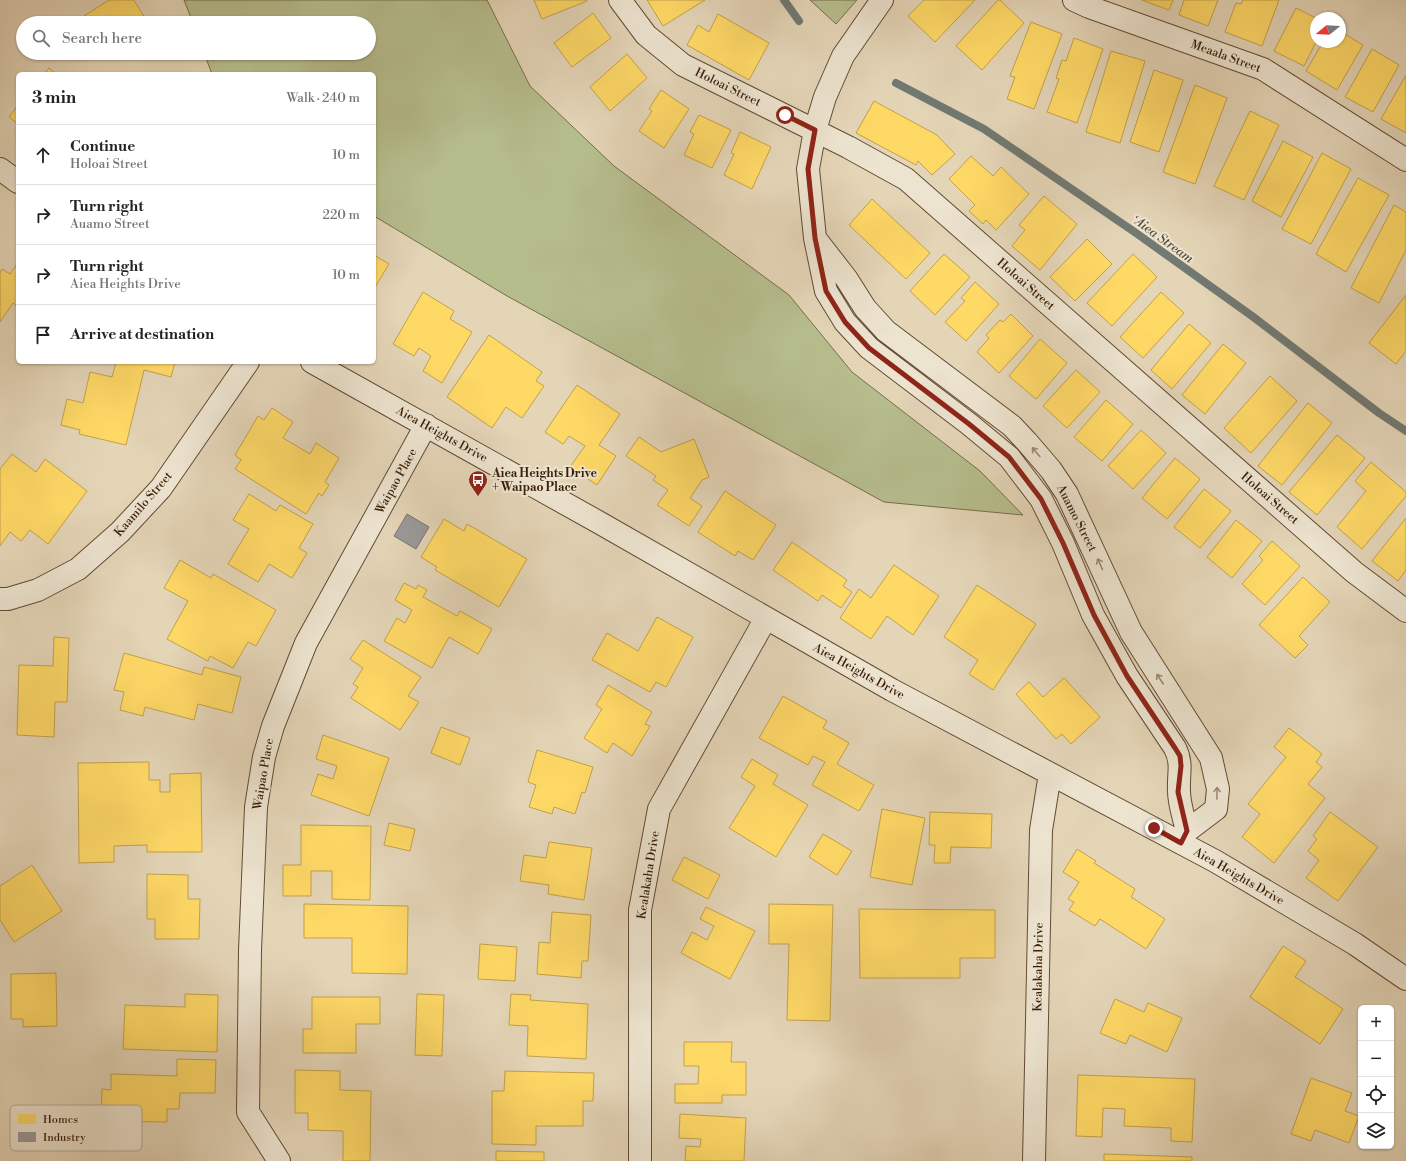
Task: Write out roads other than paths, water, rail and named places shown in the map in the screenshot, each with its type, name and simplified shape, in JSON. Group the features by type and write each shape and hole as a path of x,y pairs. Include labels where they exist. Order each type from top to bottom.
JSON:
{"street":[{"name":"Holoai Street","path":"620,0 646,35 683,65 815,130 906,179 1354,572 1406,611"},
{"name":"Auamo Street","path":"882,0 844,56 825,97 815,130 808,169 815,238 826,291 845,322 869,348 969,424 1009,457 1041,499 1063,543 1094,615 1127,676 1180,756 1181,766 1178,792 1184,837"},
{"name":"Meaala Street","path":"1074,0 1089,7 1263,69 1406,160"},
{"path":"0,169 16,181"},
{"name":"Auamo Street","path":"815,238 846,278 865,308 886,331 1012,426 1028,442 1051,470 1067,494 1131,632 1211,758 1218,789 1216,809 1184,837"},
{"name":"Kaamilo Street","path":"0,599 8,599 38,590 78,569 120,532 161,488 247,364"},
{"name":"Aiea Heights Drive","path":"316,364 607,527 892,690 1050,774 1184,837 1215,861 1355,944 1406,979"},
{"name":"Waipao Place","path":"279,1161 248,1112 250,950 256,807 264,757 272,726 306,643 426,425"},
{"name":"Kealakaha Drive","path":"640,1161 640,910 659,808 766,618"},
{"name":"Kealakaha Drive","path":"1034,1161 1041,830 1050,774"}],"waterway":[{"name":"ʻAiea Stream","path":"784,0 799,21"},
{"name":"ʻAiea Stream","path":"896,83 984,129 1136,233 1252,316 1379,413 1406,431"}],"place":[{"name":"Aiea Heights Drive + Waipao Place","path":"478,497"}]}
